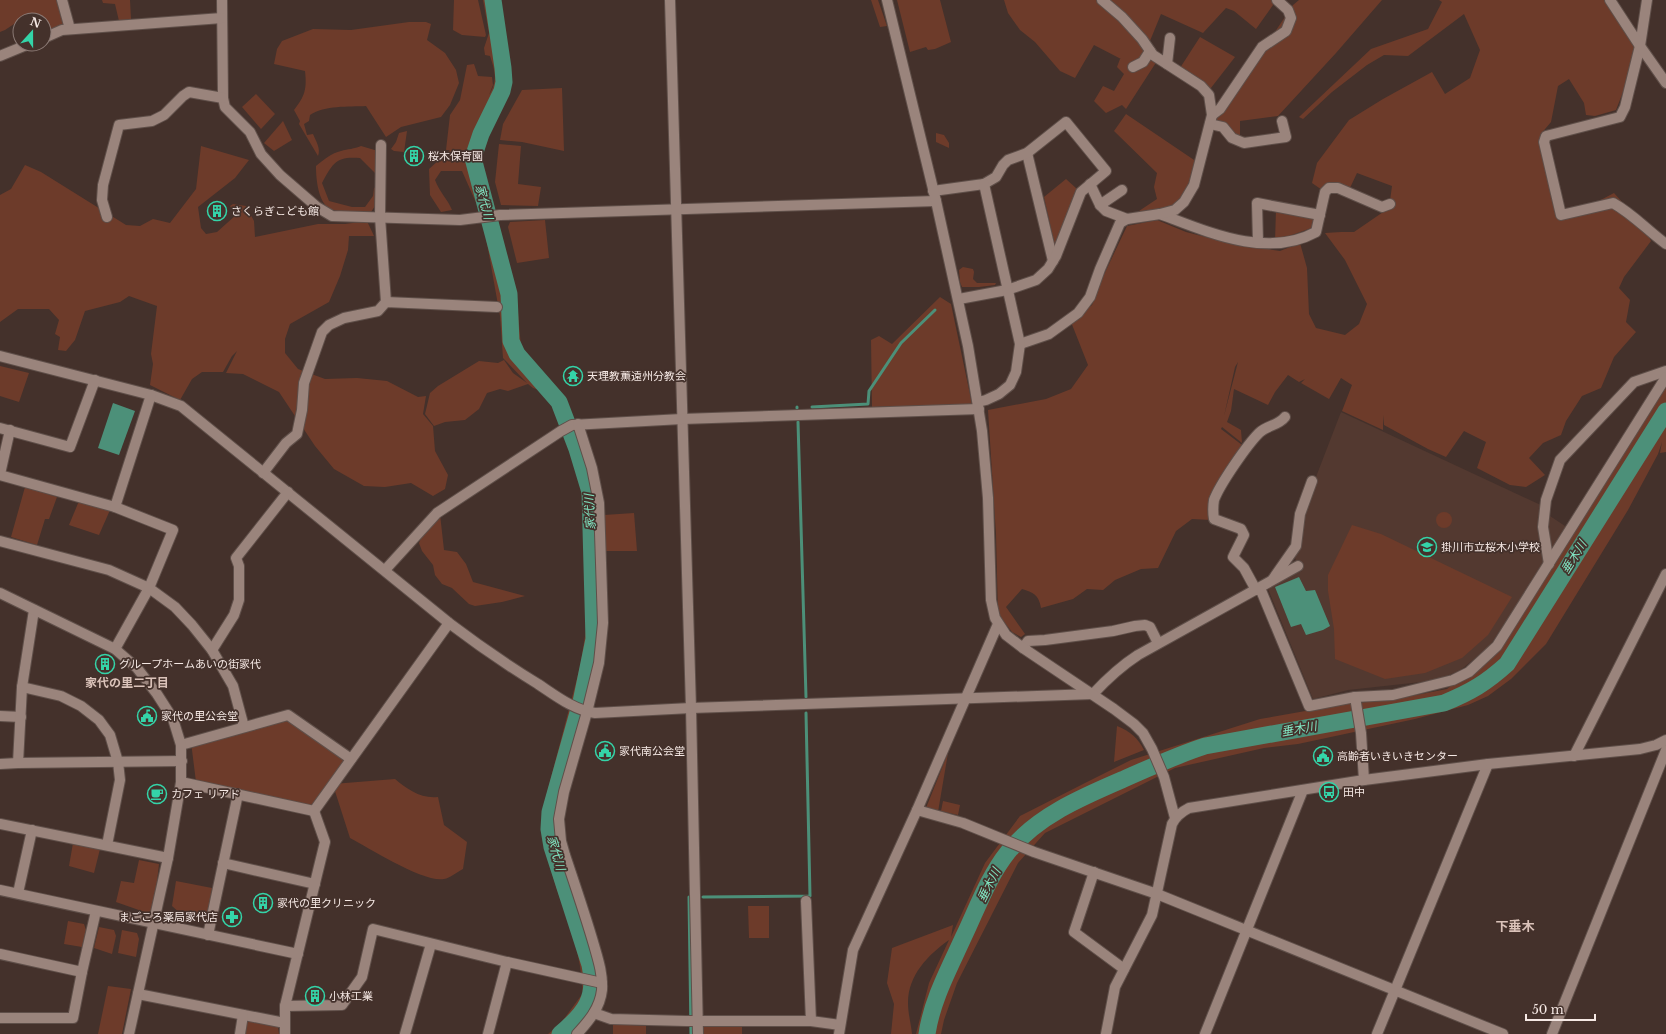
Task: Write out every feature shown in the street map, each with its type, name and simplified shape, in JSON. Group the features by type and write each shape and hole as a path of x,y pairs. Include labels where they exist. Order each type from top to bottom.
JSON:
{"street":[{"path":"62,0 70,29"},
{"path":"222,0 223,98 225,107 250,132 261,154 286,180 317,208 332,216 460,220 494,215 934,196 984,184 996,177 1003,165 1008,160 1027,153 1066,122 1106,171 1081,192 1048,269 1036,280 1007,290 959,299"},
{"path":"670,0 691,708 693,1021 698,1034"},
{"path":"887,0 959,299 978,405 988,498 991,600 995,618 1006,635 1023,648 1093,694 1139,728 1146,737 1164,777 1175,818"},
{"path":"1020,344 1048,334 1078,312 1090,298 1100,269 1120,223 1127,219 1175,210 1184,202 1194,185 1211,119 1209,95 1201,86 1153,55 1142,39 1122,17 1102,0"},
{"path":"1211,119 1262,47 1286,31 1291,18 1288,10 1277,0"},
{"path":"1610,0 1666,83"},
{"path":"1647,0 1640,46 1620,117 1546,136 1544,142 1562,215 1613,202 1629,211 1650,232 1666,244"},
{"path":"52,34 62,30 70,29 222,18"},
{"path":"1167,64 1170,38"},
{"path":"0,56 12,51"},
{"path":"1133,67 1143,62 1150,51"},
{"path":"107,217 102,200 102,185 119,125 152,121 164,115 189,92 223,98"},
{"path":"1211,119 1223,127 1232,138 1244,143 1286,137 1282,121"},
{"path":"263,473 286,443 297,434 302,410 304,383 322,332 329,325 344,318 378,311 386,302 380,217 381,145"},
{"path":"1027,153 1053,260"},
{"path":"385,570 437,514 561,431 575,424 978,405 999,394 1010,385 1016,372 1020,344 984,184"},
{"path":"1090,184 1100,205 1106,212 1127,219"},
{"path":"1160,214 1220,236 1258,242 1287,242 1306,238 1316,232 1325,192 1329,188 1338,188 1382,207 1390,204"},
{"path":"1100,205 1122,190"},
{"path":"1258,242 1257,203 1320,215"},
{"path":"386,302 497,307"},
{"path":"0,356 151,395 181,406 449,623 493,656 572,706 595,713 691,708 1093,694 1103,682 1122,665 1298,566"},
{"path":"1549,564 1542,527 1546,500 1560,460 1634,382 1666,371"},
{"path":"1285,417 1281,423 1269,426 1260,432 1246,448 1214,500 1213,513 1214,519 1241,529 1244,535 1233,557 1244,568 1258,589 1310,706 1393,695 1453,680 1468,672 1497,646 1666,377"},
{"path":"95,380 70,447 5,429 0,474 115,507 173,530 149,588 115,649"},
{"path":"115,507 151,395"},
{"path":"575,424 596,482 599,503 603,623 601,647 564,792 559,819 559,829 565,854 598,960 600,983 600,999 594,1013 577,1034"},
{"path":"1273,580 1296,546 1300,514 1312,481"},
{"path":"212,650 234,615 239,600 239,566 236,558 288,492"},
{"path":"0,541 109,570 149,588 175,607 212,650 233,686 244,727"},
{"path":"1574,756 1666,574"},
{"path":"0,593 115,649 137,668 157,694 173,719 181,745 181,782 168,858 129,1034"},
{"path":"18,763 22,687 34,610"},
{"path":"314,811 449,623"},
{"path":"594,1013 611,1019 811,1021 839,1029 853,950 917,810 964,699 998,624"},
{"path":"1023,648 1028,641 1113,631 1145,625 1150,627 1158,644"},
{"path":"22,687 61,696 81,706 99,720 110,735 118,762 120,780 107,846"},
{"path":"1356,700 1361,733 1364,780"},
{"path":"0,716 21,717"},
{"path":"181,745 288,716 352,759"},
{"path":"1106,1034 1112,1001 1124,969 1152,915 1170,830 1175,818 1189,808 1364,780 1488,764 1640,749 1665,744"},
{"path":"1552,1034 1665,744"},
{"path":"0,764 182,761"},
{"path":"1377,1034 1488,764"},
{"path":"181,782 314,811"},
{"path":"1205,1034 1303,790"},
{"path":"208,935 238,794"},
{"path":"917,810 963,823 1034,852 1157,894 1247,929 1503,1034"},
{"path":"285,1034 285,1006 325,842 314,811"},
{"path":"0,824 168,858"},
{"path":"18,894 32,830"},
{"path":"223,863 315,884"},
{"path":"1094,872 1074,932 1124,969"},
{"path":"0,890 298,954"},
{"path":"806,901 811,1021"},
{"path":"0,1018 73,1018 96,910"},
{"path":"285,1006 342,1005 362,977 373,929 430,944 600,983"},
{"path":"405,1034 430,944"},
{"path":"0,954 82,972"},
{"path":"488,1034 507,962"},
{"path":"138,994 285,1023"},
{"path":"240,1034 243,1015"}],"shaded area":[{"path":"0,0 59,0 65,25 52,31 52,12 12,12 12,25 0,32"},
{"path":"102,0 130,0 131,19 119,21 115,4 103,3"},
{"path":"454,0 478,0 486,35 485,37 462,35 453,30"},
{"path":"483,0 498,0 511,78 498,114 475,155 478,177 493,212 481,214 462,171 441,171 435,180 452,210 441,212 430,195 429,169 450,150 446,150 450,115 460,100 467,65 474,64 478,76 492,77 493,85 489,95 494,85 495,80 490,56 485,55 484,48 489,33"},
{"path":"871,0 878,0 887,26 880,27"},
{"path":"897,0 940,0 951,42 935,49 928,50 926,47 910,52"},
{"path":"1004,0 1272,0 1273,5 1256,29 1234,11 1226,8 1203,33 1161,14 1143,58 1150,53 1157,61 1126,109 1122,105 1106,113 1094,101 1103,86 1114,91 1124,74 1117,67 1121,59 1094,45 1075,78 1060,71 1035,42 1020,30 1008,13"},
{"path":"1299,0 1382,0 1278,116 1240,121 1240,139 1214,121 1213,117 1229,100 1293,5"},
{"path":"1439,0 1607,0 1635,45 1628,79 1616,110 1595,116 1586,115 1584,103 1569,79 1558,86 1551,122 1540,135 1568,217 1614,193 1642,224 1651,241 1624,277 1619,288 1630,300 1626,322 1636,332 1614,357 1601,388 1582,396 1566,421 1561,435 1543,443 1529,458 1545,475 1526,487 1510,485 1477,468 1486,442 1464,431 1446,457 1384,425 1383,415 1383,430 1342,411 1352,385 1341,378 1329,399 1301,383 1305,379 1299,382 1288,375 1275,392 1268,405 1234,389 1231,411 1227,422 1241,430 1242,443 1222,427 1221,429 1246,448 1215,491 1211,520 1192,519 1176,531 1158,568 1141,569 1115,580 1103,590 1087,589 1073,599 1041,608 1039,600 1035,595 1022,589 1006,607 1025,634 1021,637 1012,632 998,614 996,534 988,410 1046,399 1071,389 1088,365 1071,322 1092,305 1100,283 1127,226 1157,220 1186,232 1229,243 1280,251 1300,243 1307,268 1309,314 1316,328 1345,335 1359,324 1367,304 1345,260 1325,233 1354,232 1389,208 1392,186 1357,173 1349,190 1325,192 1312,183 1317,163 1349,120 1383,99 1432,72 1445,94 1470,78 1480,50 1464,14 1408,56 1384,55 1367,65 1332,92 1303,119 1299,117 1371,49 1428,29 1442,2","holes":["1238,362 1224,416 1235,367"]},
{"path":"409,22 426,22 431,24 427,40 445,53 456,70 459,83 450,105 441,117 401,127 386,137 366,106 337,107 316,112 310,115 309,121 304,124 307,135 313,134 317,142 319,148 318,156 299,124 300,121 294,110 303,96 306,83 305,71 274,64 277,49 282,41 313,29 351,30"},
{"path":"1200,37 1235,57 1207,93 1180,68"},
{"path":"562,88 564,151 522,142 500,140 503,124 522,90"},
{"path":"256,94 275,114 261,129 242,107"},
{"path":"1126,114 1200,164 1177,208 1159,209 1127,219 1157,199 1154,187 1157,173 1114,131"},
{"path":"283,121 292,140 274,151 264,143"},
{"path":"407,131 404,152 394,151 391,149 396,142 399,133"},
{"path":"936,133 944,135 949,143 949,148 936,142"},
{"path":"499,144 521,146 518,184 541,187 538,206 501,205 495,182"},
{"path":"201,146 249,160 235,178 198,207 201,228 206,234 217,232 236,215 230,206 233,204 246,206 254,221 255,237 318,224 345,224 367,221 374,236 349,236 348,250 340,276 329,302 290,324 285,339 285,353 298,369 325,379 357,378 387,381 418,397 426,396 423,414 433,426 435,451 448,475 445,489 433,496 411,483 385,487 364,486 334,469 315,446 279,392 243,374 226,373 237,351 232,356 223,372 202,372 192,379 180,400 150,385 153,364 151,354 157,306 129,296 120,302 85,311 75,340 66,351 58,350 60,337 55,334 59,320 49,309 18,309 0,322 0,195 11,189 25,165 41,172 126,225 140,226 153,219 170,223 196,189"},
{"path":"361,146 378,151 375,173 360,158 345,158 336,162 329,170 322,183 329,201 352,207 365,207 373,196 374,188 376,187 375,206 371,212 344,212 330,209 326,206 318,190 316,166 334,153"},
{"path":"1066,179 1077,189 1055,246 1044,197"},
{"path":"1276,209 1319,218 1317,226 1275,241"},
{"path":"493,219 498,222 517,300 521,347 556,389 549,392 558,391 573,424 588,466 596,499 599,645 557,828 596,967 598,991 576,1034 548,1034 561,1023 583,993 580,966 574,936 557,890 543,842 543,808 580,667 586,630 584,515 580,481 554,407 545,392 533,388 528,384 508,391 500,389 487,393 479,409 465,420 445,422 434,426 425,414 430,393 438,386 479,361 498,363 504,360 513,373 527,383 503,358 500,316 483,221"},
{"path":"545,220 549,258 517,263 508,227 510,222"},
{"path":"963,267 973,269 973,279 977,283 996,283 995,285 962,287 959,270"},
{"path":"940,297 951,304 972,404 872,407 871,340 879,336 892,344"},
{"path":"0,366 29,373 19,402 0,396"},
{"path":"1666,384 1666,452 1660,453 1662,442 1658,454 1628,510 1546,644 1511,679 1488,696 1468,705 1415,719 1298,744 1264,748 1175,768 1045,833 1018,863 957,983 944,1020 941,1034 916,1034 929,983 949,940 927,959 911,983 908,1011 912,1034 891,1034 894,1004 887,983 892,948 953,925 951,937 985,863 1020,816 1131,760 1260,719 1345,704 1391,700 1447,689 1491,652"},
{"path":"113,403 135,411 119,455 98,448"},
{"name":"掛川市立桜木小学校","path":"1341,412 1545,507 1544,512 1568,528 1489,647 1458,672 1430,681 1348,690 1313,699 1266,584 1302,571 1295,558 1302,537 1301,516"},
{"path":"25,487 57,497 49,519 45,519 37,545 11,537"},
{"path":"79,501 110,510 99,535 69,525"},
{"path":"1444,512 1450,514 1452,520 1450,526 1444,528 1438,526 1436,520 1438,514"},
{"path":"634,513 637,551 605,551 604,515"},
{"path":"440,514 444,550 457,552 466,564 473,582 525,596 502,602 475,606 469,604 452,588 442,584 435,575 433,565 422,551 419,543 425,529"},
{"path":"1352,525 1381,534 1512,597 1488,635 1462,658 1425,673 1385,679 1335,659 1334,629 1328,591 1328,575"},
{"path":"1299,577 1306,591 1315,590 1330,626 1323,630 1306,635 1301,624 1291,627 1275,587"},
{"path":"288,715 351,759 333,784 395,779 409,790 420,795 438,797 444,825 467,842 463,869 444,879 435,879 424,876 397,864 350,838 333,785 316,808 196,782 191,742"},
{"path":"1117,726 1133,735 1144,750 1114,762"},
{"path":"948,753 938,812 926,808"},
{"path":"943,801 960,805 958,815 941,811"},
{"path":"73,843 100,849 94,873 69,866"},
{"path":"139,860 159,864 153,915 116,902 121,881 134,883"},
{"path":"176,881 212,888 209,918 181,914 172,906"},
{"path":"748,906 769,906 769,938 749,938"},
{"path":"68,921 84,924 86,930 82,947 64,944"},
{"path":"99,927 114,930 116,936 112,954 94,948"},
{"path":"122,930 137,933 139,939 136,957 118,953"},
{"path":"108,986 131,989 122,1034 98,1034"},
{"path":"250,1020 278,1027 279,1034 245,1034 247,1022"},
{"path":"613,1024 646,1026 646,1034 613,1034"},
{"path":"700,1025 742,1027 742,1034 700,1034"}],"waterway":[{"name":"家代川","path":"493,0 504,82 502,91 481,134 473,158 509,294 511,341 517,354 559,402 577,449 590,492 594,639 581,702 550,812 549,829 552,847 590,965 592,987 587,1004 582,1012 560,1034"},
{"path":"812,407 868,404 869,391 901,343 935,310"},
{"name":"垂木川","path":"927,1034 929,1021 937,997 994,872 1008,852 1020,839 1046,818 1092,793 1164,761 1205,746 1444,703 1485,682 1499,671 1507,664 1666,411"},
{"path":"798,422 806,697"},
{"path":"703,897 810,896 806,713"},
{"path":"691,897 689,897 691,1034"}],"place":[{"name":"桜木保育園","path":"414,156"},
{"name":"さくらぎこども館","path":"217,211"},
{"name":"天理教薫遠州分教会","path":"573,376"},
{"name":"掛川市立桜木小学校","path":"1427,547"},
{"name":"グループホームあいの街家代","path":"105,664"},
{"name":"家代の里公会堂","path":"147,716"},
{"name":"家代南公会堂","path":"605,751"},
{"name":"高齢者いきいきセンター","path":"1323,756"},
{"name":"田中","path":"1329,792"},
{"name":"カフェ リアド","path":"157,794"},
{"name":"家代の里クリニック","path":"263,903"},
{"name":"まごころ薬局家代店","path":"232,917"},
{"name":"小林工業","path":"315,996"}],"district":[{"name":"家代の里二丁目","path":"127,683"},
{"name":"下垂木","path":"1515,926"}]}
